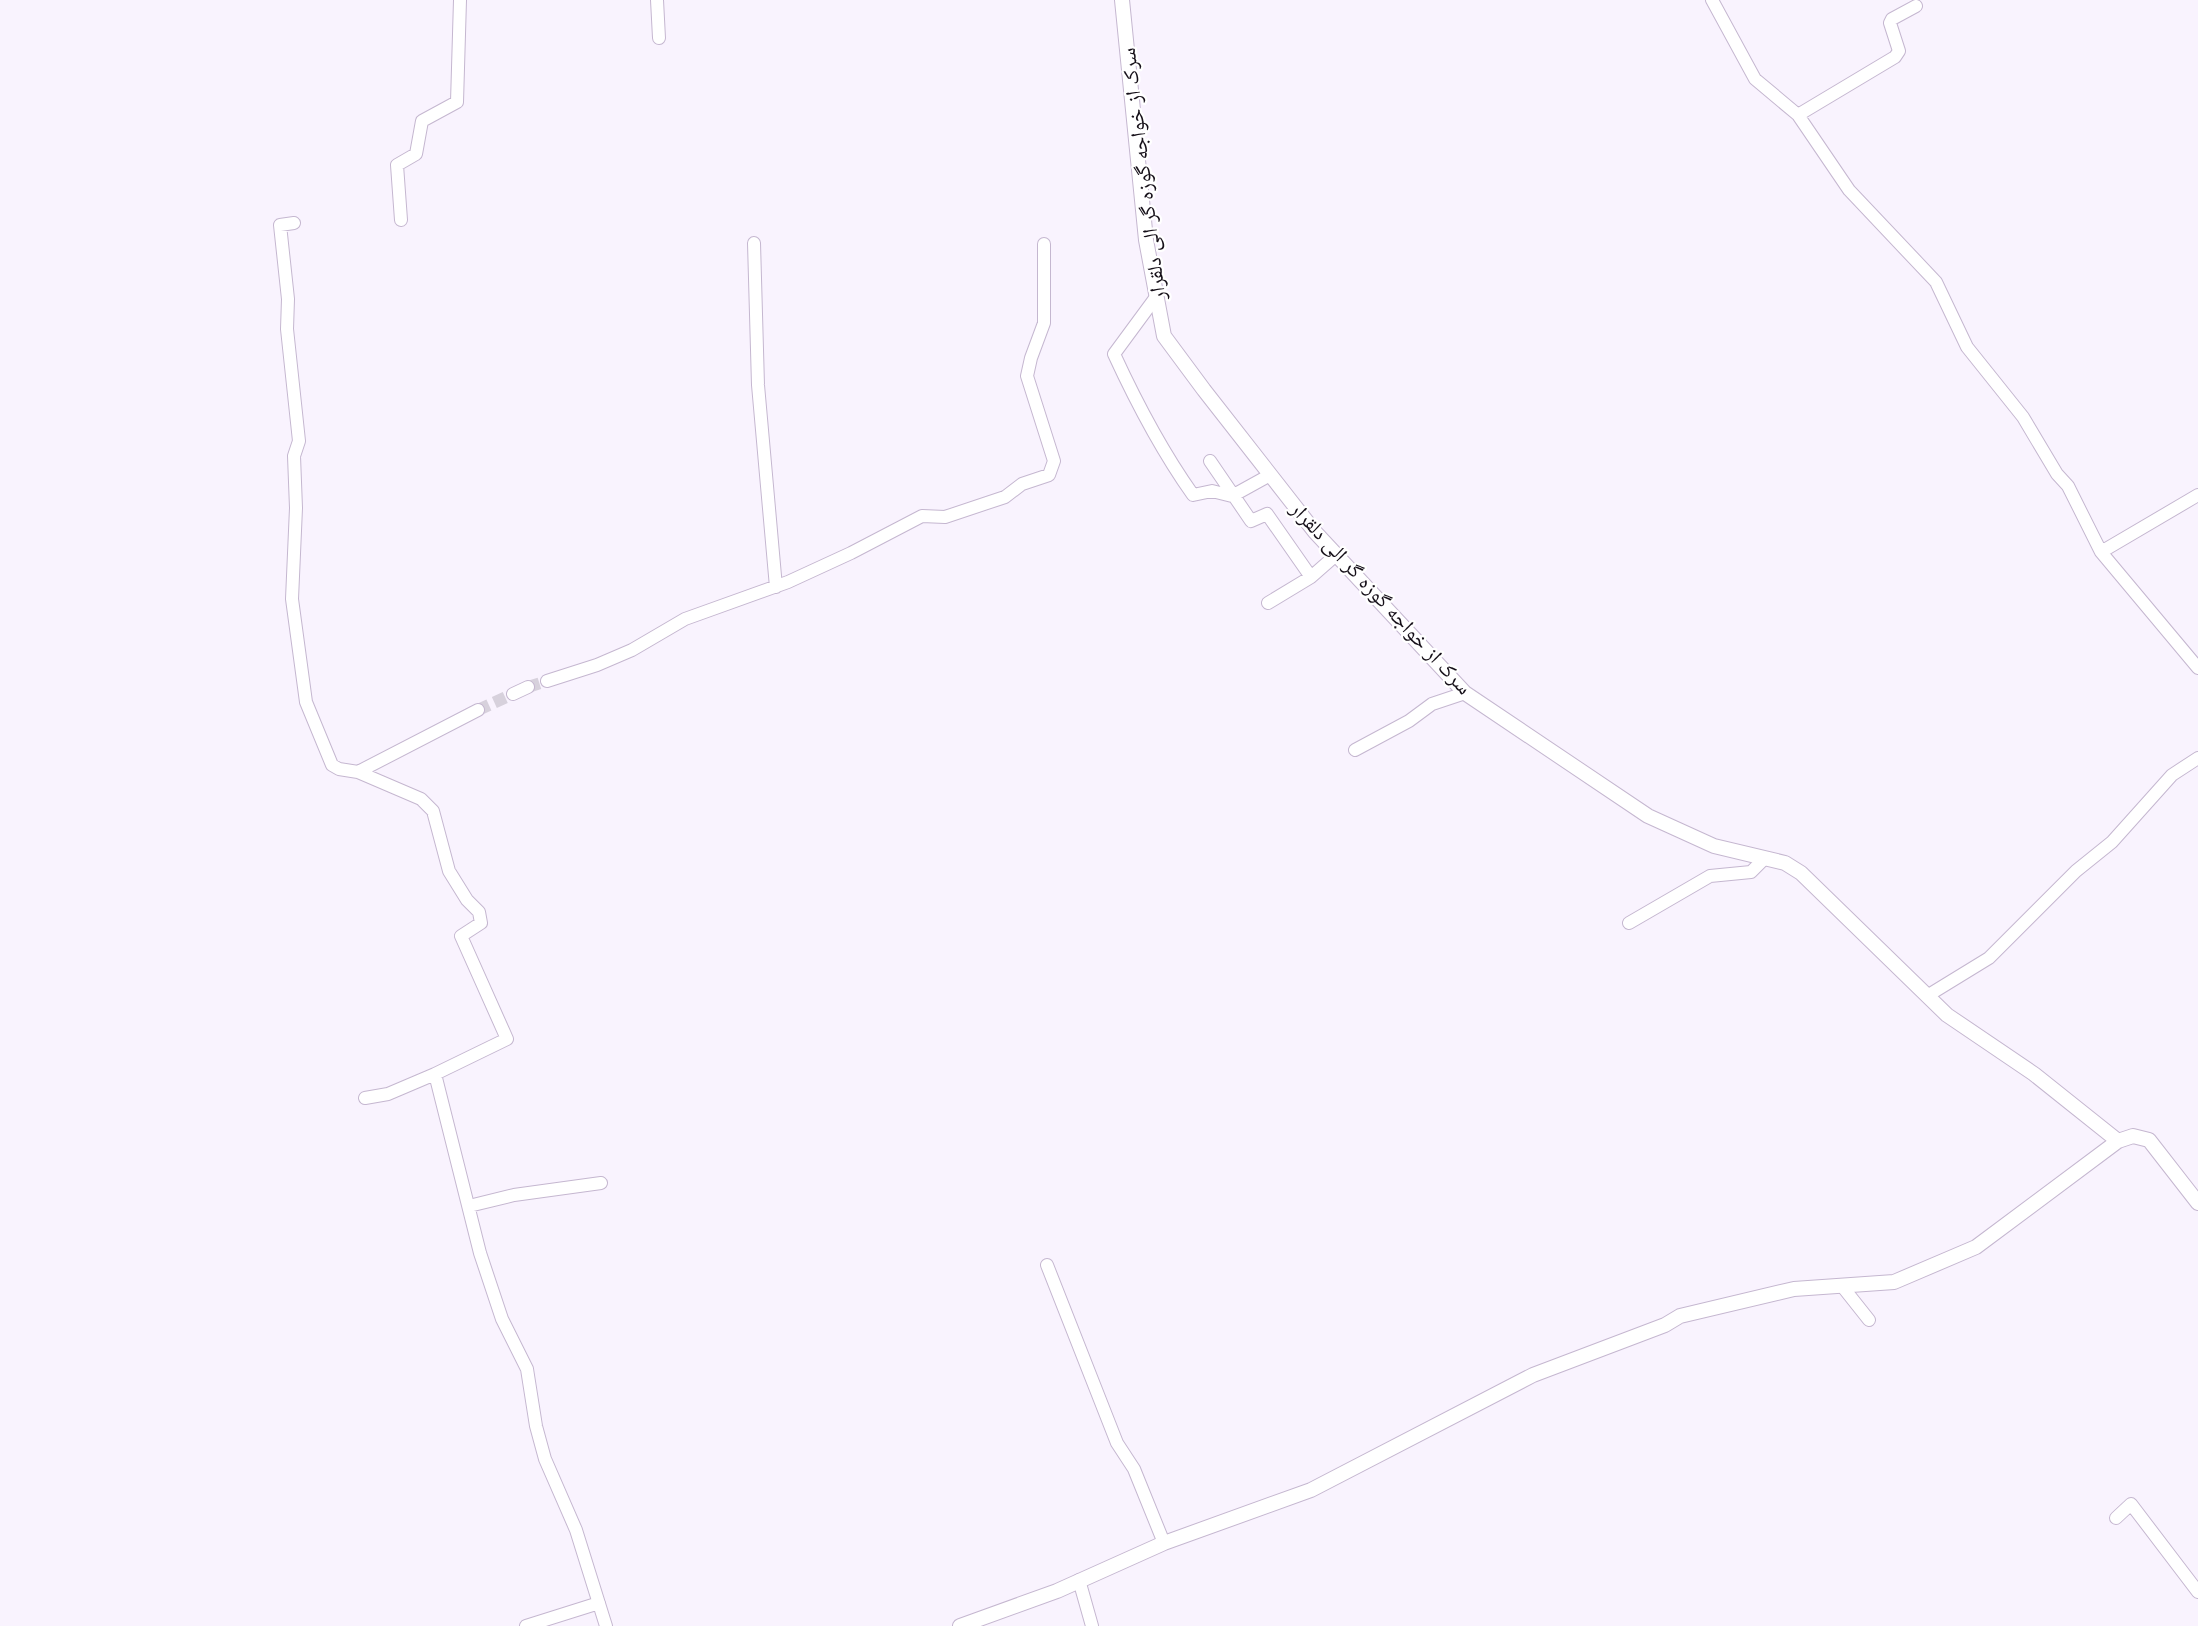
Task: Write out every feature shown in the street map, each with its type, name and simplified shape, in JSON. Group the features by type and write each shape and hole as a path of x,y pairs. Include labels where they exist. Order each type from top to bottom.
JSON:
{"street":[{"path":"401,220 397,165 416,154 422,121 457,102 460,0"},
{"path":"657,0 659,38"},
{"name":"سرک از خواجه گوزه گر الی دلقرار","path":"1122,0 1146,240 1164,336 1315,532 1465,693 1648,816 1714,846 1785,863 1801,873 1947,1015 2034,1074 2118,1141"},
{"path":"1712,0 1755,79 1798,115 1849,190 1936,282 1967,347 2023,417 2057,474 2068,486 2101,552 2198,668"},
{"path":"1798,115 1898,54 1890,23 1916,6"},
{"path":"294,223 280,225 288,299 288,340 299,441 294,456 296,508 292,599 306,702 332,765 339,769 357,772 421,799 428,803 433,811 449,871 467,900 479,912 481,923 461,936 507,1039 388,1094 365,1098"},
{"path":"753,243 758,385 776,587"},
{"path":"547,681 597,665 632,650 686,619 776,587 851,553 922,516 945,517 1005,496 1022,484 1049,475 1054,461 1027,376 1044,323 1044,244"},
{"path":"1156,297 1114,354 1145,420 1168,460 1193,495 1212,491 1232,496 1270,475"},
{"path":"1210,461 1251,521 1267,514 1311,577"},
{"path":"2101,552 2198,495"},
{"path":"1268,603 1311,577 1336,555"},
{"path":"513,694 528,687"},
{"path":"1355,750 1409,721 1432,704 1465,693"},
{"path":"357,772 478,710"},
{"path":"1927,996 1989,958 2076,871 2112,842 2172,775 2198,758"},
{"path":"1629,922 1710,876 1751,872 1765,858"},
{"path":"435,1074 480,1253 502,1319 527,1369 536,1425 545,1459 576,1530 606,1626"},
{"path":"960,1626 1037,1598 1164,1543 1311,1490 1533,1375 1665,1325 1680,1316 1794,1289 1894,1282 1976,1246 2118,1141 2133,1136 2149,1140 2198,1203"},
{"path":"469,1206 514,1195 601,1183"},
{"path":"1047,1265 1117,1443 1134,1469 1164,1543"},
{"path":"1842,1286 1869,1320"},
{"path":"2116,1518 2131,1504 2198,1592"},
{"path":"1079,1580 1092,1626"},
{"path":"526,1626 599,1603"}],"tunnel":[{"path":"528,687 547,681"},
{"path":"478,710 513,694"}]}
